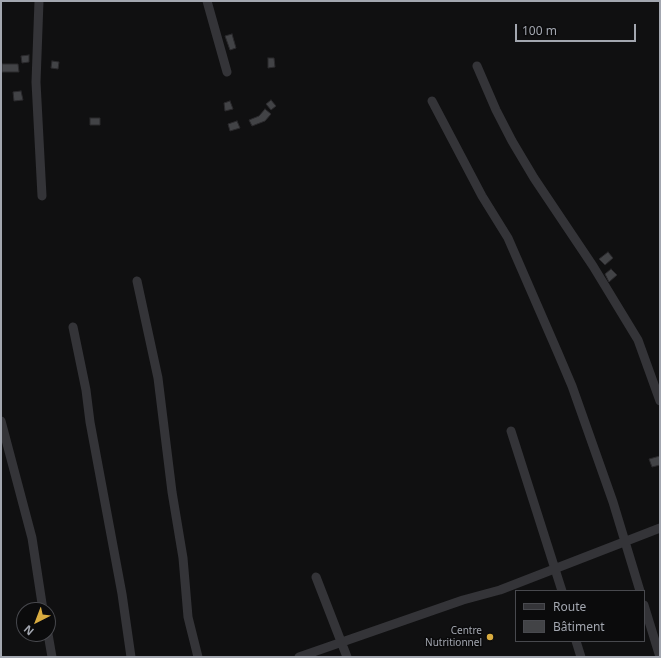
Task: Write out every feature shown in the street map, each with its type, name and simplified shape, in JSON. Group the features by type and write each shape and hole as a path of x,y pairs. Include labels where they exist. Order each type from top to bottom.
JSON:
{"street":[{"path":"39,1 36,82 42,196"},
{"path":"207,1 227,72"},
{"path":"477,66 496,110 512,141 534,178 593,266 638,340 660,400"},
{"path":"432,101 482,196 508,238 572,386 613,502 640,590"},
{"path":"137,281 158,378 172,492 183,558 188,617 198,657"},
{"path":"72,326 86,390 90,422 122,594 131,657"},
{"path":"1,421 32,538 42,602"},
{"path":"511,431 562,590"},
{"path":"299,657 463,600 500,590 660,528"},
{"path":"316,577 347,657"},
{"path":"645,607 660,657"},
{"path":"49,642 52,657"},
{"path":"576,642 581,657"}],"building":[{"path":"232,34 236,48 230,50 225,36"},
{"path":"29,55 29,62 22,63 21,56"},
{"path":"268,58 274,58 275,67 268,68"},
{"path":"52,61 59,62 58,69 51,68"},
{"path":"2,64 18,64 19,72 2,72"},
{"path":"21,91 23,100 14,101 13,92"},
{"path":"271,100 276,106 271,110 266,104"},
{"path":"230,101 233,109 225,111 224,103"},
{"path":"265,109 271,114 265,121 252,126 249,120 259,116"},
{"path":"90,118 100,118 100,125 90,125"},
{"path":"237,121 240,128 230,131 228,124"},
{"path":"608,252 613,258 605,265 599,259"},
{"path":"611,269 617,275 609,282 605,274"},
{"path":"660,456 660,465 652,467 649,459"}],"place":[{"name":"Centre Nutritionnel","path":"490,637"}]}
